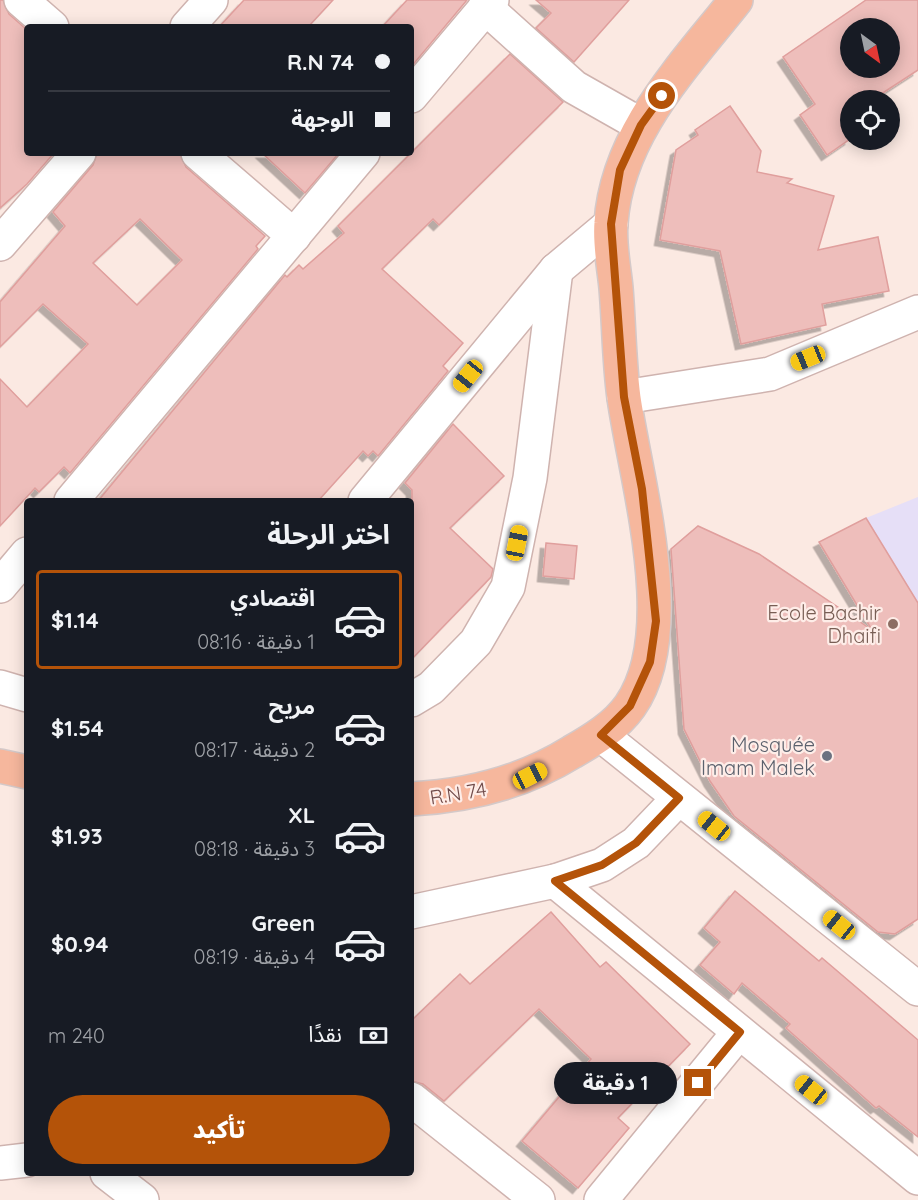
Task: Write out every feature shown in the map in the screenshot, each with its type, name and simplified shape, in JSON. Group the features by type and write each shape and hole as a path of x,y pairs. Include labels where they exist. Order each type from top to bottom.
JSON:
{"main road":[{"name":"R.N 74","path":"414,799 476,793 530,776 601,735 630,706 650,662 656,621 642,489 624,397 611,224 620,170 641,125 736,0"},
{"path":"0,766 24,771"}],"street":[{"path":"21,0 49,24"},
{"path":"191,24 211,0"},
{"path":"414,92 489,4 574,87 641,125"},
{"path":"0,244 76,156"},
{"path":"201,156 294,236"},
{"path":"74,498 361,156"},
{"path":"367,498 556,270 611,224"},
{"path":"414,698 431,688 476,642 508,586 530,478 556,270"},
{"path":"624,397 770,374 918,312"},
{"path":"0,586 24,558"},
{"path":"0,687 24,694"},
{"path":"601,735 918,989"},
{"path":"414,911 555,881 602,865 636,843 679,798"},
{"path":"555,881 918,1178"},
{"path":"600,1200 740,1032"},
{"path":"414,1101 538,1200"},
{"path":"0,1163 24,1160"},
{"path":"111,1176 141,1200"}],"shaded area":[{"name":"Ecole Bachir Dhaifi","path":"918,497 918,706 819,542 866,518"}],"building":[{"path":"0,0 3,0 9,14 24,27 24,156 51,156 27,184 0,208"},
{"path":"244,0 333,0 311,24 222,24"},
{"path":"407,0 467,0 414,63 414,24 385,24"},
{"path":"536,0 629,0 574,62 536,28 551,13"},
{"path":"866,0 918,0 918,70 887,90 840,90 840,146 827,155 800,115 815,104 783,57"},
{"path":"510,54 563,102 439,225 433,219 382,269 463,343 443,366 448,371 378,456 373,451 368,456 363,451 321,498 100,498 285,275 287,277 299,265 303,269 344,233 338,226 408,156 414,156 414,150"},
{"path":"730,106 761,151 757,172 792,179 787,183 834,196 818,250 878,237 889,291 822,304 826,325 741,344 720,251 660,240 676,150 698,135 695,130"},
{"path":"96,156 181,156 186,167 265,236 256,246 258,249 70,473 64,467 39,492 35,488 0,526 0,379 27,407 88,344 43,304 0,347 0,302 65,226 53,212 93,165","holes":["140,219 182,260 137,305 93,263"]},
{"path":"265,156 336,156 305,193"},
{"path":"453,424 504,476 450,528 493,569 491,577 414,657 414,498 412,498 412,490 405,483"},
{"path":"866,518 918,603 918,919 895,934 878,932 734,816 710,781 684,729 671,549 698,526 759,554 872,630 819,542"},
{"path":"546,543 577,546 574,579 543,576"},
{"path":"735,891 819,961 822,958 918,1040 918,1137 879,1106 876,1108 786,1028 790,1024 742,983 734,994 700,965 720,942 704,928"},
{"path":"551,912 600,967 606,962 690,1044 618,1118 629,1128 578,1188 522,1141 591,1059 539,1009 444,1101 423,1084 414,1082 414,1018 460,974 470,984"}],"place":[{"name":"Ecole Bachir Dhaifi","path":"893,624"},
{"name":"Mosquée Imam Malek","path":"827,756"}],"route":[{"path":"662,96 641,125 620,170 611,224 624,397 642,489 656,621 650,662 630,706 601,735 679,798 636,843 602,865 555,881 740,1032 698,1083"}]}
